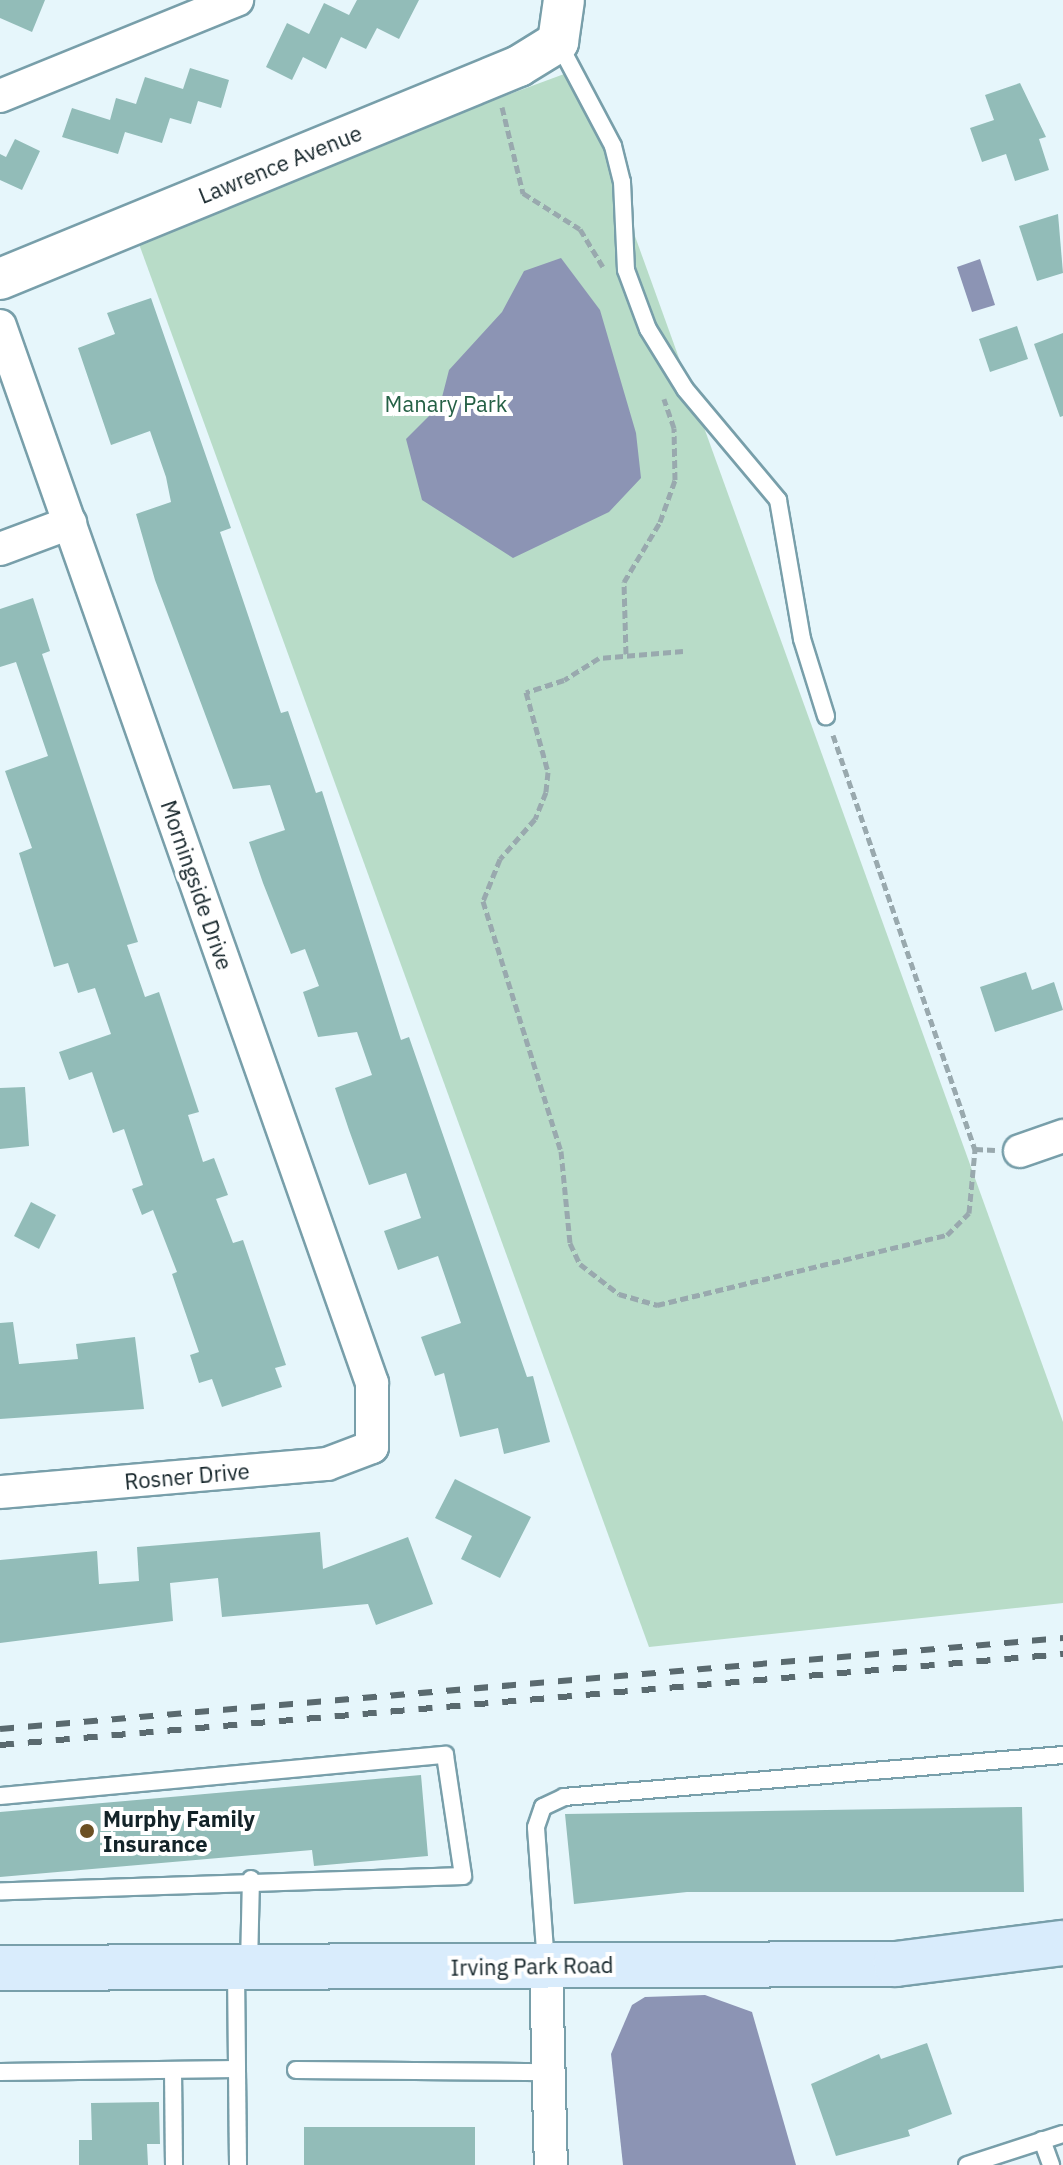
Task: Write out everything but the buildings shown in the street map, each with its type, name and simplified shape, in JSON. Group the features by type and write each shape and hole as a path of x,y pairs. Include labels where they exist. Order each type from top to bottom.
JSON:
{"main road":[{"name":"Irving Park Road","path":"0,1968 896,1964 1063,1943"}],"street":[{"path":"0,96 168,12 237,0"},
{"path":"558,42 564,0"},
{"name":"Lawrence Avenue","path":"0,279 495,77 558,42"},
{"name":"Morningside Drive","path":"0,326 372,1383 372,1447"},
{"path":"0,549 70,523"},
{"path":"1020,1151 1063,1136"},
{"name":"Rosner Drive","path":"0,1492 327,1464 372,1447"},
{"path":"546,1966 551,2165"}],"lane":[{"path":"558,42 613,146 622,182 626,270 648,329 685,389 778,500 802,639 826,716"},
{"path":"0,1796 445,1755 463,1876 251,1879 0,1891"},
{"path":"546,1966 536,1827 543,1807 564,1797 1063,1755"},
{"path":"238,2165 237,2069 242,1968 251,1879"},
{"path":"0,2072 237,2069"},
{"path":"173,2070 174,2165"},
{"path":"296,2070 550,2072"},
{"path":"967,2165 1063,2134"},
{"path":"1042,2140 1051,2165"}],"path":[{"path":"502,107 523,193 580,229 607,275"},
{"path":"626,654 624,582 660,522 675,480 674,428 656,387"},
{"path":"683,651 599,658 564,680 526,692 548,772 546,792 535,819 500,859 483,901 561,1151 570,1243 580,1264 619,1294 657,1305 947,1235 969,1213 975,1149 826,716"},
{"path":"975,1149 1020,1151"}],"green space":[{"name":"Manary Park","path":"575,70 1063,1422 1063,1603 649,1647 135,233"}],"water":[{"path":"561,258 600,310 636,433 641,478 609,512 513,558 422,500 406,439 440,405 449,370 502,312 524,271"},
{"path":"980,259 995,305 972,312 957,267"},
{"path":"705,1995 752,2012 796,2165 623,2165 611,2054 632,2005 645,1997"}],"railway":[{"path":"0,1729 1063,1638"},
{"path":"0,1745 1063,1654"}],"place":[{"name":"Murphy Family Insurance","path":"87,1831"}]}
